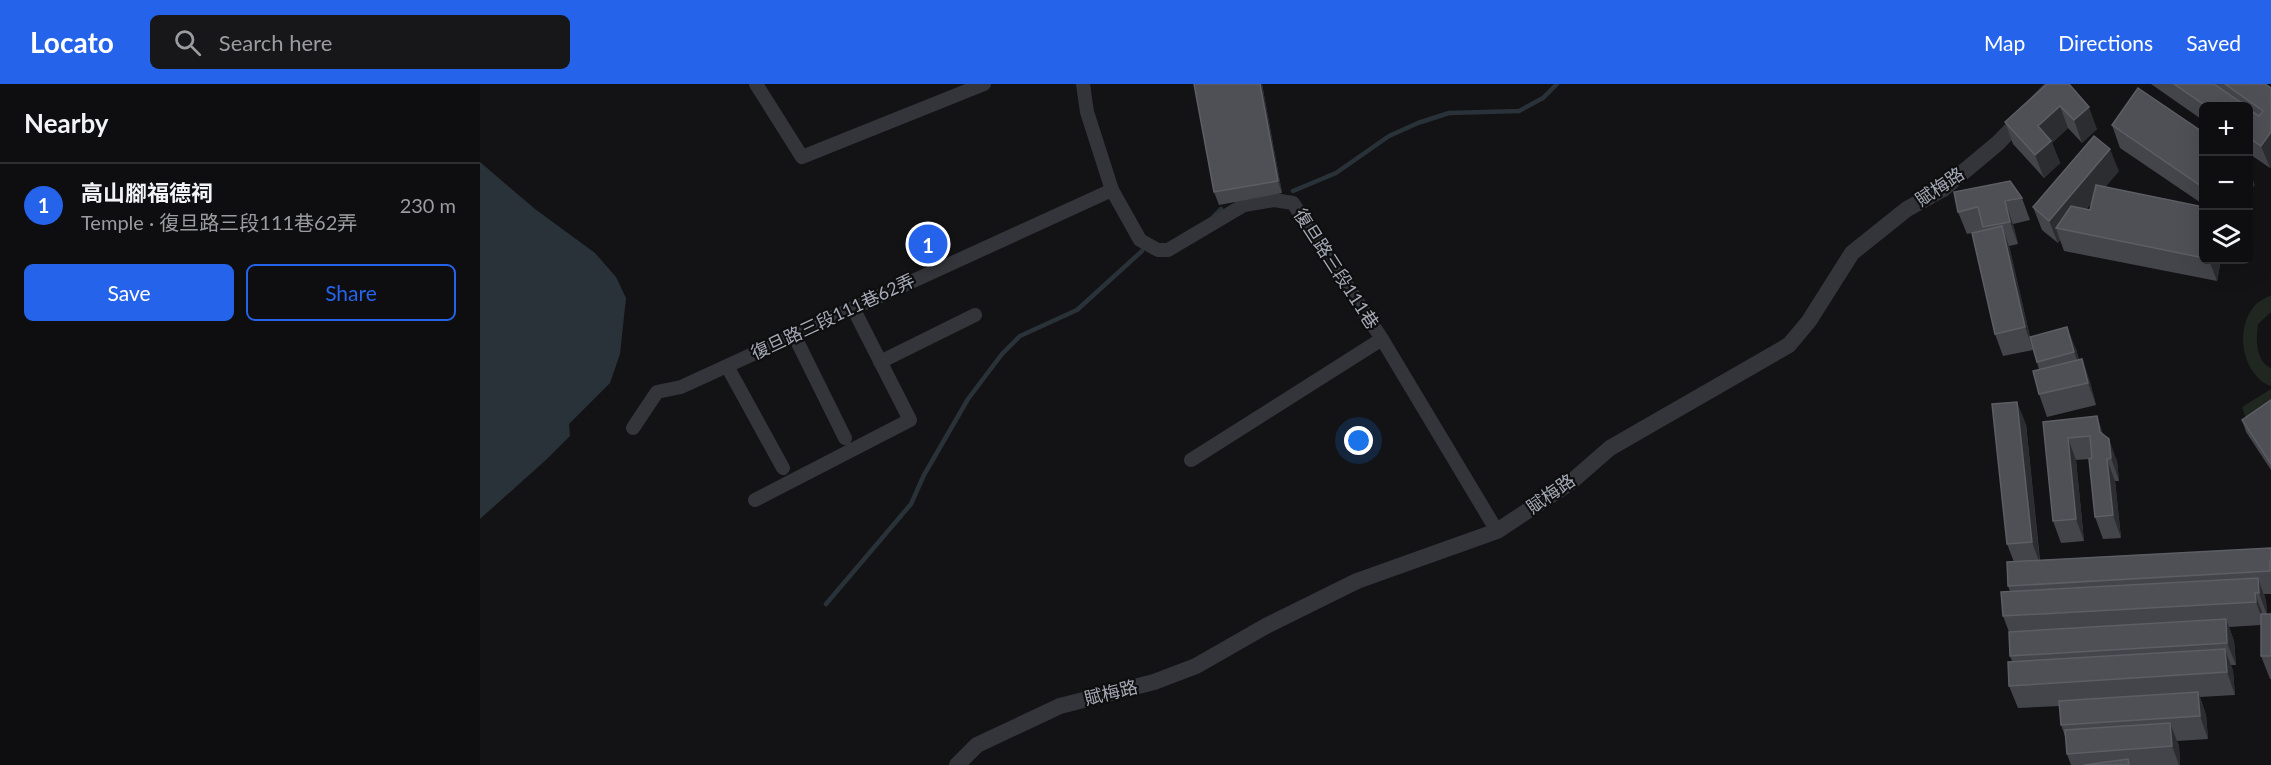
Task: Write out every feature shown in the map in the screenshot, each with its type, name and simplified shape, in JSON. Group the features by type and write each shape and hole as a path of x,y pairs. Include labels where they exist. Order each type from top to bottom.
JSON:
{"street":[{"path":"756,84 802,157 984,84"},
{"path":"945,84 953,96"},
{"name":"復旦路三段111巷","path":"1083,84 1087,112 1112,190 1140,240 1158,250 1168,250 1244,205 1274,200 1293,202 1382,339 1497,531"},
{"name":"賦梅路","path":"957,765 977,745 1060,706 1154,682 1196,666 1266,626 1357,581 1497,531 1571,482 1610,448 1789,345 1809,321 1852,254 1907,209 1943,189 1998,143 2055,84"},
{"name":"復旦路三段111巷62弄","path":"633,428 657,392 681,387 1112,190"},
{"path":"755,500 910,420 853,308"},
{"path":"880,362 975,315"},
{"path":"794,335 845,438"},
{"path":"1191,460 1382,339"},
{"path":"728,366 783,468"}],"shaded area":[{"path":"480,162 535,209 595,253 616,277 626,298 620,354 610,383 569,424 570,436 480,519"},
{"path":"2271,295 2271,312 2258,324 2257,336 2259,355 2271,368 2271,386 2259,379 2253,372 2246,356 2243,338 2250,313 2257,304"},
{"path":"2271,389 2271,409 2248,424 2242,407"}],"building":[{"path":"1194,84 1260,84 1278,181 1214,192"},
{"path":"2047,84 2069,84 2089,107 2074,120 2060,106 2038,126 2051,141 2035,155 2005,122"},
{"path":"2174,84 2214,84 2240,102 2200,102"},
{"path":"2225,84 2265,84 2271,88 2271,132 2261,146 2253,140 2253,112 2259,116 2263,111"},
{"path":"2138,88 2199,130 2199,185 2112,125"},
{"path":"2094,136 2110,149 2049,221 2033,207"},
{"path":"2010,181 2022,198 2005,201 2010,222 1983,227 1978,207 1958,212 1954,192"},
{"path":"2096,185 2199,206 2199,257 2056,228 2071,206 2090,210"},
{"path":"2002,226 2025,327 1995,334 1972,233"},
{"path":"928,232 934,242 925,248 918,238"},
{"path":"2067,327 2074,352 2037,362 2030,337"},
{"path":"2082,359 2088,383 2039,394 2033,371"},
{"path":"2271,400 2271,464 2242,420"},
{"path":"2017,402 2032,542 2007,544 1992,404"},
{"path":"2097,416 2100,432 2109,439 2111,458 2107,459 2113,515 2095,517 2089,459 2092,458 2090,436 2068,438 2076,519 2053,521 2043,422"},
{"path":"2271,548 2270,571 2008,586 2007,562"},
{"path":"2258,578 2259,593 2255,593 2256,602 2003,616 2001,592"},
{"path":"2261,614 2271,614 2271,656 2261,656"},
{"path":"2226,619 2227,643 2010,656 2009,632"},
{"path":"2225,649 2227,672 2009,686 2008,662"},
{"path":"2198,692 2200,716 2061,725 2059,701"},
{"path":"2170,723 2172,746 2067,754 2065,730"},
{"path":"2128,759 2129,765 2084,765"}],"waterway":[{"path":"1293,191 1336,173 1389,136 1418,123 1449,113 1519,111 1543,98 1557,84"},
{"path":"1214,216 1221,209"},
{"path":"826,604 911,504 924,475 968,399 1002,354 1020,336 1077,310 1142,251"}],"place":[{"name":"高山腳福德祠","path":"928,244"}]}
